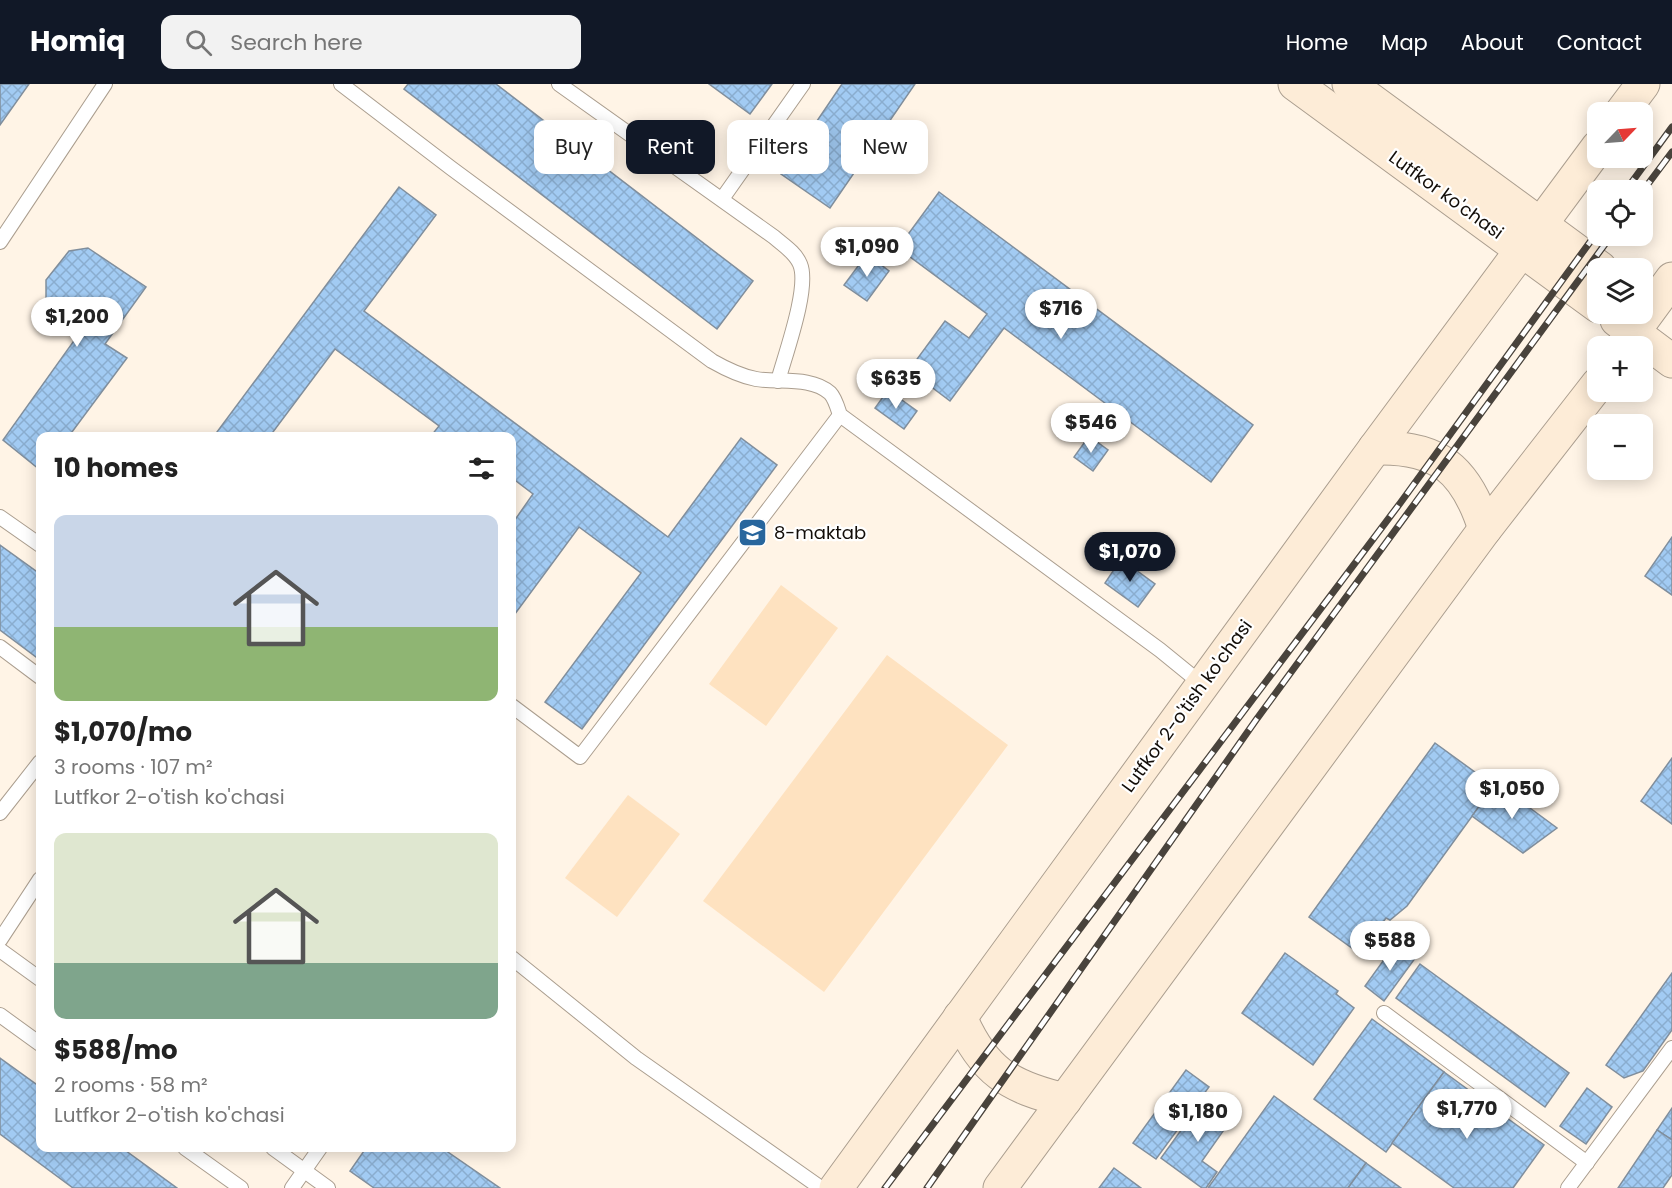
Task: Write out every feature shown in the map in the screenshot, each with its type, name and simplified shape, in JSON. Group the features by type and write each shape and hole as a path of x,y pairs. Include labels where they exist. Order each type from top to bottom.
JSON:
{"main road":[{"name":"Lutfkor ko'chasi","path":"1295,84 1531,238 1587,262"},
{"name":"Lutfkor ko'chasi","path":"1349,84 1531,238 1587,295"},
{"path":"1630,102 1643,84"},
{"name":"Lutfkor 2-o'tish ko'chasi","path":"836,1188 1375,448 1587,162"},
{"path":"1653,302 1672,279"},
{"path":"1641,324 1672,362"},
{"path":"1000,1188 1485,529 1587,398"},
{"path":"1375,448 1411,449 1449,465 1462,479 1471,495 1485,529"},
{"path":"960,1017 978,1052 997,1073 1022,1087 1065,1100"}],"lane":[{"path":"0,242 105,84"},
{"path":"341,84 712,361 734,373 755,379 800,382 831,394 840,415 1160,650 1203,685"},
{"path":"559,84 722,199 784,246 799,261 802,271 802,289 778,381"},
{"path":"722,199 803,84"},
{"path":"516,709 580,757 840,415"},
{"path":"0,517 36,542"},
{"path":"0,647 36,674"},
{"path":"0,813 36,767"},
{"path":"0,940 5,917 36,883"},
{"path":"0,950 36,976"},
{"path":"516,961 636,1058 821,1188"},
{"path":"1384,1013 1587,1163"},
{"path":"0,1015 36,1041"},
{"path":"1568,1188 1672,1048"},
{"path":"191,1152 241,1188"},
{"path":"279,1152 328,1188"},
{"path":"292,1188 317,1152"}],"shaded area":[{"path":"781,585 838,628 766,726 709,684"},
{"path":"887,655 1008,745 824,992 703,901"},
{"path":"628,795 680,834 617,917 565,878"}],"building":[{"path":"0,84 29,84 0,125"},
{"path":"408,84 496,84 543,120 534,120 534,174 613,174 753,281 717,329 404,89"},
{"path":"709,84 772,84 750,114"},
{"path":"842,84 915,84 890,120 841,120 841,174 853,174 830,208 781,174 829,174 829,120 818,120"},
{"path":"399,187 436,215 364,311 668,537 741,438 777,465 582,729 545,702 641,573 579,527 516,613 516,518 533,494 516,481 516,432 434,432 439,426 335,349 273,432 217,432"},
{"path":"939,192 1253,425 1211,482 1004,328 950,401 909,370 945,321 969,338 987,314 898,248"},
{"path":"88,248 146,287 105,344 127,358 72,432 36,432 36,467 3,440 81,331 46,305 46,280 69,251"},
{"path":"867,254 889,271 867,301 844,285"},
{"path":"888,390 917,411 904,429 875,408"},
{"path":"1089,436 1108,450 1093,471 1074,457"},
{"path":"1672,537 1672,595 1645,576"},
{"path":"0,545 36,571 36,657 0,630"},
{"path":"1121,559 1155,584 1138,607 1105,583"},
{"path":"1435,743 1494,786 1407,906 1390,920 1386,918 1360,954 1309,917"},
{"path":"1672,758 1672,824 1641,801"},
{"path":"1496,783 1557,828 1523,853 1472,816"},
{"path":"1396,943 1416,957 1384,1001 1365,986"},
{"path":"1285,953 1338,991 1336,994 1354,1008 1313,1065 1242,1013"},
{"path":"1420,964 1569,1073 1545,1107 1396,998"},
{"path":"1672,973 1672,1030 1643,1071 1624,1078 1606,1065"},
{"path":"1372,1019 1444,1072 1386,1152 1314,1099"},
{"path":"0,1058 36,1084 36,1152 128,1152 177,1188 73,1188 0,1134"},
{"path":"1186,1070 1209,1087 1156,1159 1133,1143"},
{"path":"1444,1072 1544,1145 1513,1188 1454,1188 1392,1143"},
{"path":"1587,1088 1612,1107 1586,1144 1560,1126"},
{"path":"1274,1096 1366,1163 1348,1188 1208,1188"},
{"path":"1205,1097 1233,1117 1202,1161 1217,1172 1206,1188 1202,1188 1161,1158"},
{"path":"1672,1108 1672,1140 1657,1130"},
{"path":"1657,1130 1672,1140 1672,1175 1663,1188 1618,1188"},
{"path":"363,1152 448,1152 500,1188 374,1188 350,1171"},
{"path":"1366,1163 1401,1188 1348,1188"},
{"path":"1114,1168 1141,1188 1099,1188"}],"railway":[{"path":"1633,180 1672,127"},
{"path":"1651,180 1672,152"},
{"path":"885,1188 1401,502 1587,246"},
{"path":"927,1188 1256,720 1604,246"}],"place":[{"name":"8-maktab","path":"753,533"}]}
